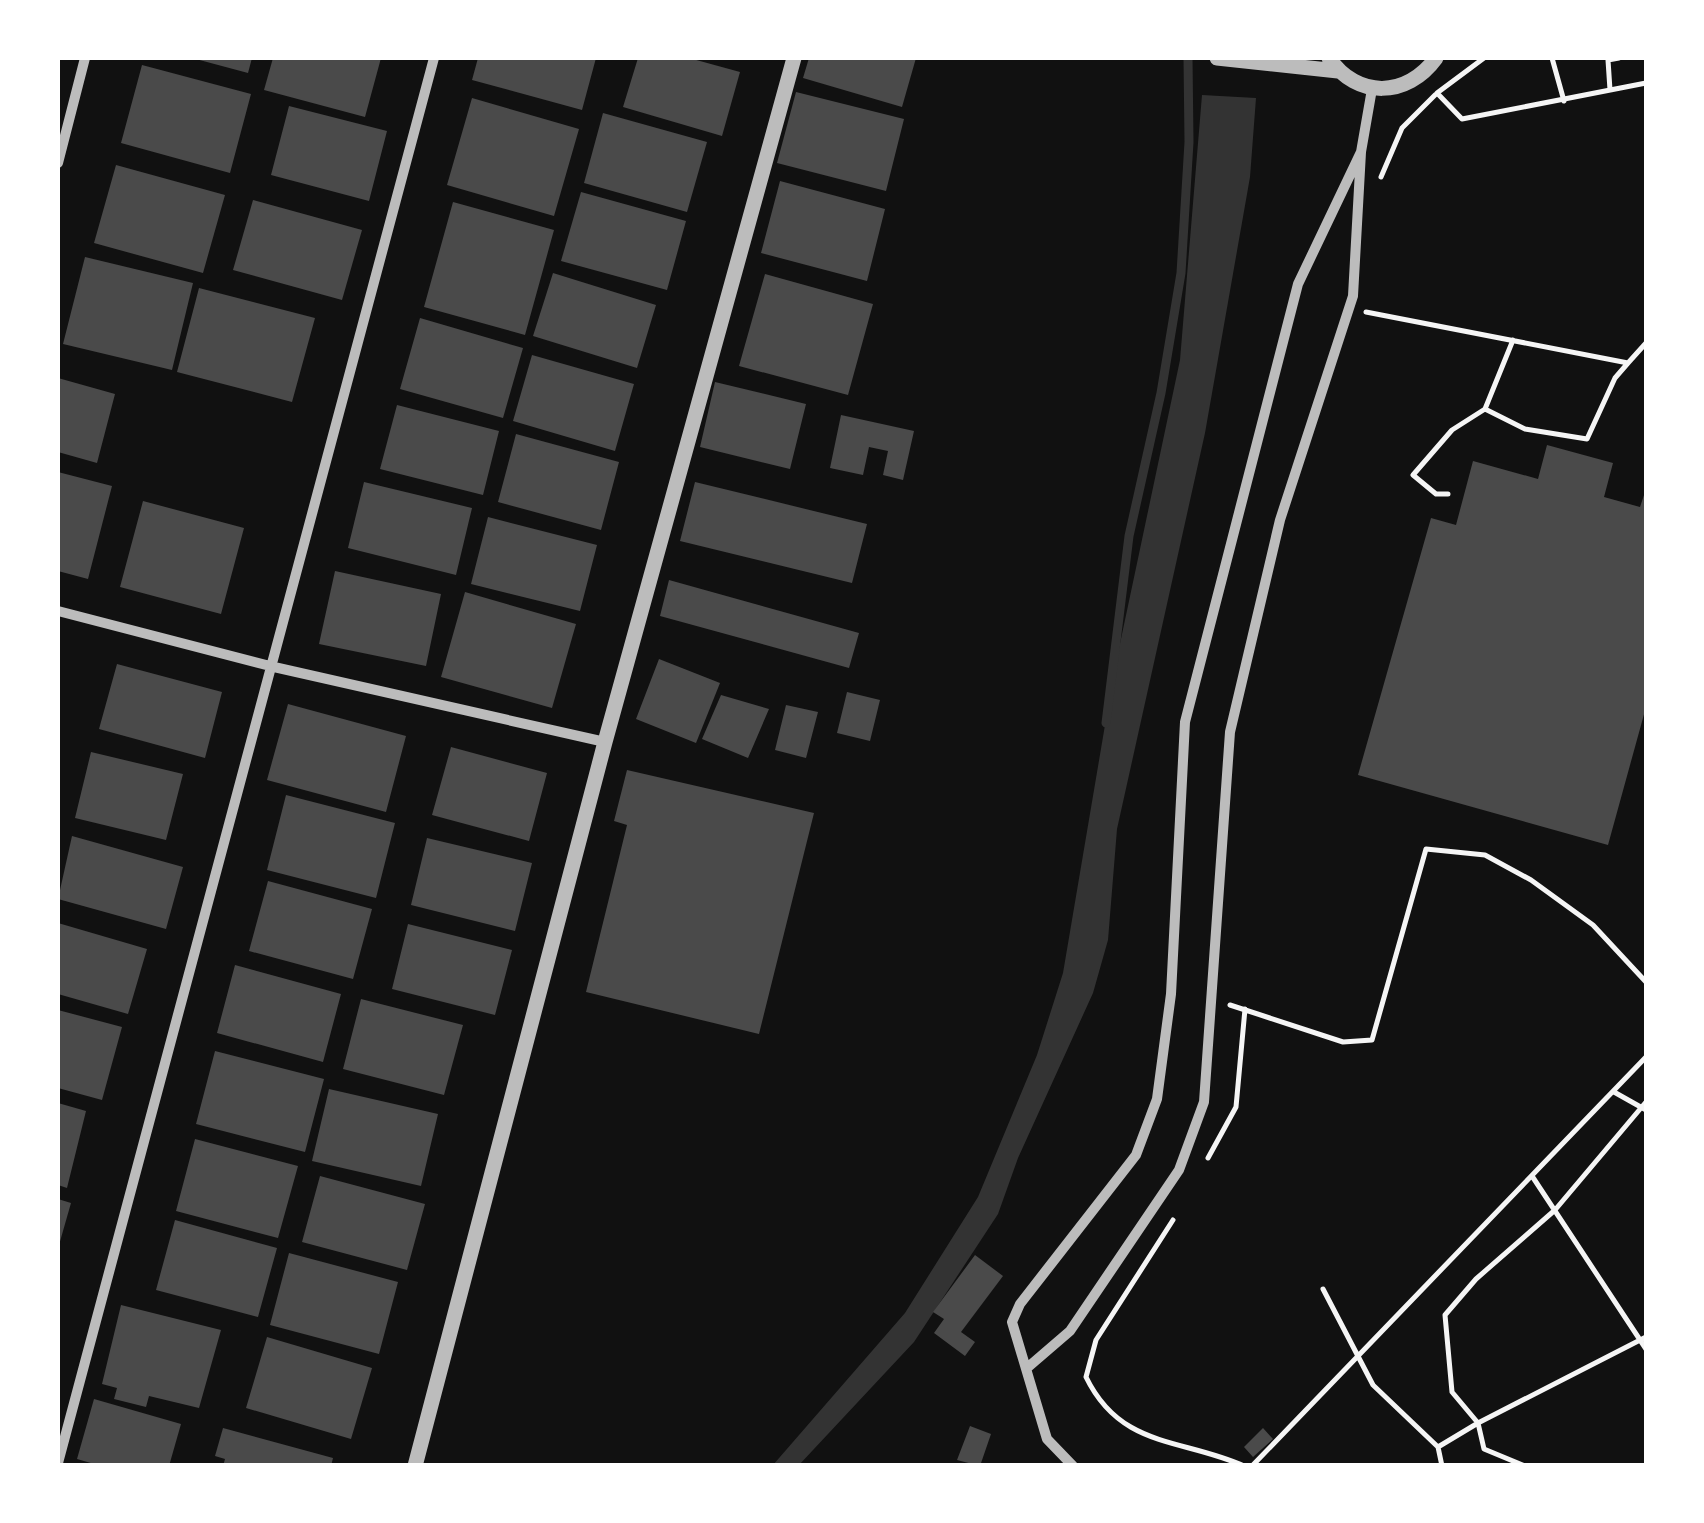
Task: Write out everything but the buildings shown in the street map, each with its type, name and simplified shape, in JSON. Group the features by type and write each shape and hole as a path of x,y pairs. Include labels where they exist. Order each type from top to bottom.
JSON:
{"street":[{"path":"58,163 86,58"},
{"path":"58,1463 434,58"},
{"path":"415,1466 605,742 794,58"},
{"path":"1217,58 1333,64 1372,89 1410,83 1436,58"},
{"path":"1027,1368 1070,1331 1179,1170 1204,1102 1230,732 1280,520 1348,308 1361,152 1372,89"},
{"path":"1073,1466 1046,1440 1012,1322 1020,1304 1136,1155 1156,1099 1171,994 1185,722 1298,284 1361,152"},
{"path":"58,611 274,667 605,742"}],"path":[{"path":"1375,190 1402,128 1437,93 1484,58"},
{"path":"1552,58 1564,101"},
{"path":"1610,90 1608,60 1619,58"},
{"path":"1437,93 1462,120 1646,82"},
{"path":"1348,308 1628,363"},
{"path":"1448,494 1436,494 1413,475 1452,430 1485,409 1512,340"},
{"path":"1485,409 1525,429 1586,439 1615,378 1646,344"},
{"path":"1220,1002 1344,1042 1372,1040 1426,849 1485,855 1566,901 1646,982"},
{"path":"1199,1174 1236,1107 1244,1008"},
{"path":"1252,1466 1646,1058"},
{"path":"1525,1466 1484,1448 1478,1423 1452,1392 1445,1315 1476,1279 1555,1210 1645,1106 1613,1092"},
{"path":"1532,1176 1644,1339 1646,1349"},
{"path":"1180,1208 1096,1340 1086,1377 1097,1400 1128,1426 1150,1438 1244,1466"},
{"path":"1323,1289 1373,1384 1438,1447 1442,1466"},
{"path":"1438,1447 1644,1339"}],"shaded area":[{"path":"1202,95 1256,98 1250,177 1205,433 1117,829 1108,940 1093,993 1018,1158 998,1214 914,1342 799,1465 773,1465 905,1313 978,1197 1037,1055 1063,973 1114,672 1180,360"}],"waterway":[{"path":"1106,723 1129,536 1161,393 1181,273 1189,142 1188,58"}]}
